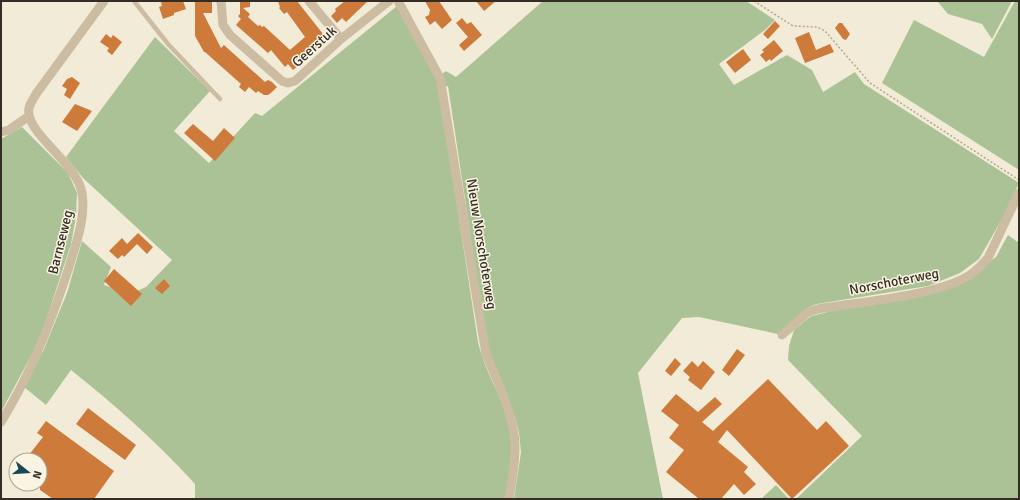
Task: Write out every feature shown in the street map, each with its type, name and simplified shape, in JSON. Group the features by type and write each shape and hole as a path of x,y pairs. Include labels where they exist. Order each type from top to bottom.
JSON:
{"street":[{"path":"1,132 9,130 29,116 30,108 36,94 104,1"},
{"name":"Geerstuk","path":"221,1 223,25 230,35 282,81 288,83 295,82 341,39 389,1"},
{"path":"310,1 341,39"},
{"name":"Nieuw Norschoterweg","path":"398,1 440,78 486,354 502,391 513,432 515,446 509,499"},
{"name":"Barnseweg","path":"1,422 39,348 53,316 77,242 83,205 82,192 76,177 34,128 29,116"},
{"name":"Norschoterweg","path":"782,335 808,312 920,292 954,283 969,276 988,258 1019,193"}],"lane":[{"path":"134,1 168,44 220,99"}],"path":[{"path":"754,1 793,26 817,27 825,31 870,82 1019,180"}],"green space":[{"path":"543,1 746,1 775,20 765,30 719,64 734,85 787,55 812,70 823,92 855,72 864,84 1019,183 1002,219 979,259 960,273 928,286 817,304 809,307 778,334 699,317 682,318 638,373 663,499 514,499 521,452 519,433 515,417 488,352 448,86 444,87 442,74 446,71 456,77"},
{"path":"937,1 1012,1 992,39 982,24 948,14"},
{"path":"1015,1 1019,1 1019,170 882,83 914,20 984,57"},
{"path":"397,6 437,75 478,342 484,362 505,410 510,430 512,450 506,499 195,499 195,484 181,469 136,425 71,370 46,405 24,387 44,349 67,293 82,241 111,267 104,285 128,292 137,291 146,287 172,260 83,178 66,157 155,37 210,91 174,131 209,163 255,113 262,116"},
{"path":"22,127 68,173 77,193 76,217 71,244 40,339 1,412 1,139"},
{"path":"1008,235 1019,243 1019,499 796,499 862,436 788,360 789,346 794,330 811,316 964,280 996,257"},
{"path":"776,485 789,499 761,499"}],"building":[{"path":"161,1 183,1 186,9 163,19 159,7 162,6"},
{"path":"195,1 212,1 212,13 203,13 221,48 224,45 265,82 268,80 272,82 277,87 272,92 268,95 264,95 258,91 256,93 249,87 245,92 239,87 241,84 204,52 195,36"},
{"path":"240,1 250,1 250,7 243,8 250,14 248,17 258,26 264,26 290,50 305,37 287,12 284,14 279,8 278,1 297,1 323,34 320,37 325,42 293,70 288,64 285,67 271,50 268,53 236,25 241,19 238,16 240,14"},
{"path":"345,1 368,1 346,22 342,18 337,23 331,16 336,11 335,9"},
{"path":"425,1 439,1 452,20 442,29 435,21 430,25 425,17 429,15 430,10"},
{"path":"476,1 496,1 484,11"},
{"path":"462,18 467,24 471,22 482,35 464,51 459,45 468,37 456,23"},
{"path":"775,21 780,26 768,39 763,34"},
{"path":"839,23 842,23 850,34 846,40 843,39 835,28"},
{"path":"809,32 816,50 830,44 834,52 805,63 795,38"},
{"path":"106,34 111,38 113,35 122,42 112,55 107,51 109,48 100,42"},
{"path":"774,40 783,51 771,61 770,59 766,62 760,55 764,52 762,50"},
{"path":"743,49 751,60 735,73 726,62"},
{"path":"72,77 80,83 70,99 64,95 67,89 62,86 67,79"},
{"path":"75,104 92,111 77,131 62,122"},
{"path":"193,124 213,141 224,128 235,138 215,161 184,133"},
{"path":"138,233 153,247 147,254 137,244 124,257 122,255 118,259 109,251 122,238 127,244"},
{"path":"114,269 142,294 131,306 104,281"},
{"path":"164,279 170,286 162,294 155,288"},
{"path":"737,349 745,355 729,376 722,370"},
{"path":"675,358 681,364 671,376 665,371"},
{"path":"692,361 698,367 703,361 715,372 701,390 688,380 690,377 683,371"},
{"path":"768,379 817,430 826,421 849,446 792,499 727,430 718,442 748,467 744,472 756,484 744,495 734,484 721,499 699,499 666,472 684,450 669,438 679,425 661,411 676,394 698,412 715,397 722,404 702,422 713,431"},
{"path":"88,408 136,445 125,460 76,424"},
{"path":"46,421 114,471 94,499 53,499 43,492 48,492 48,452 31,452 43,437 37,433"}]}
